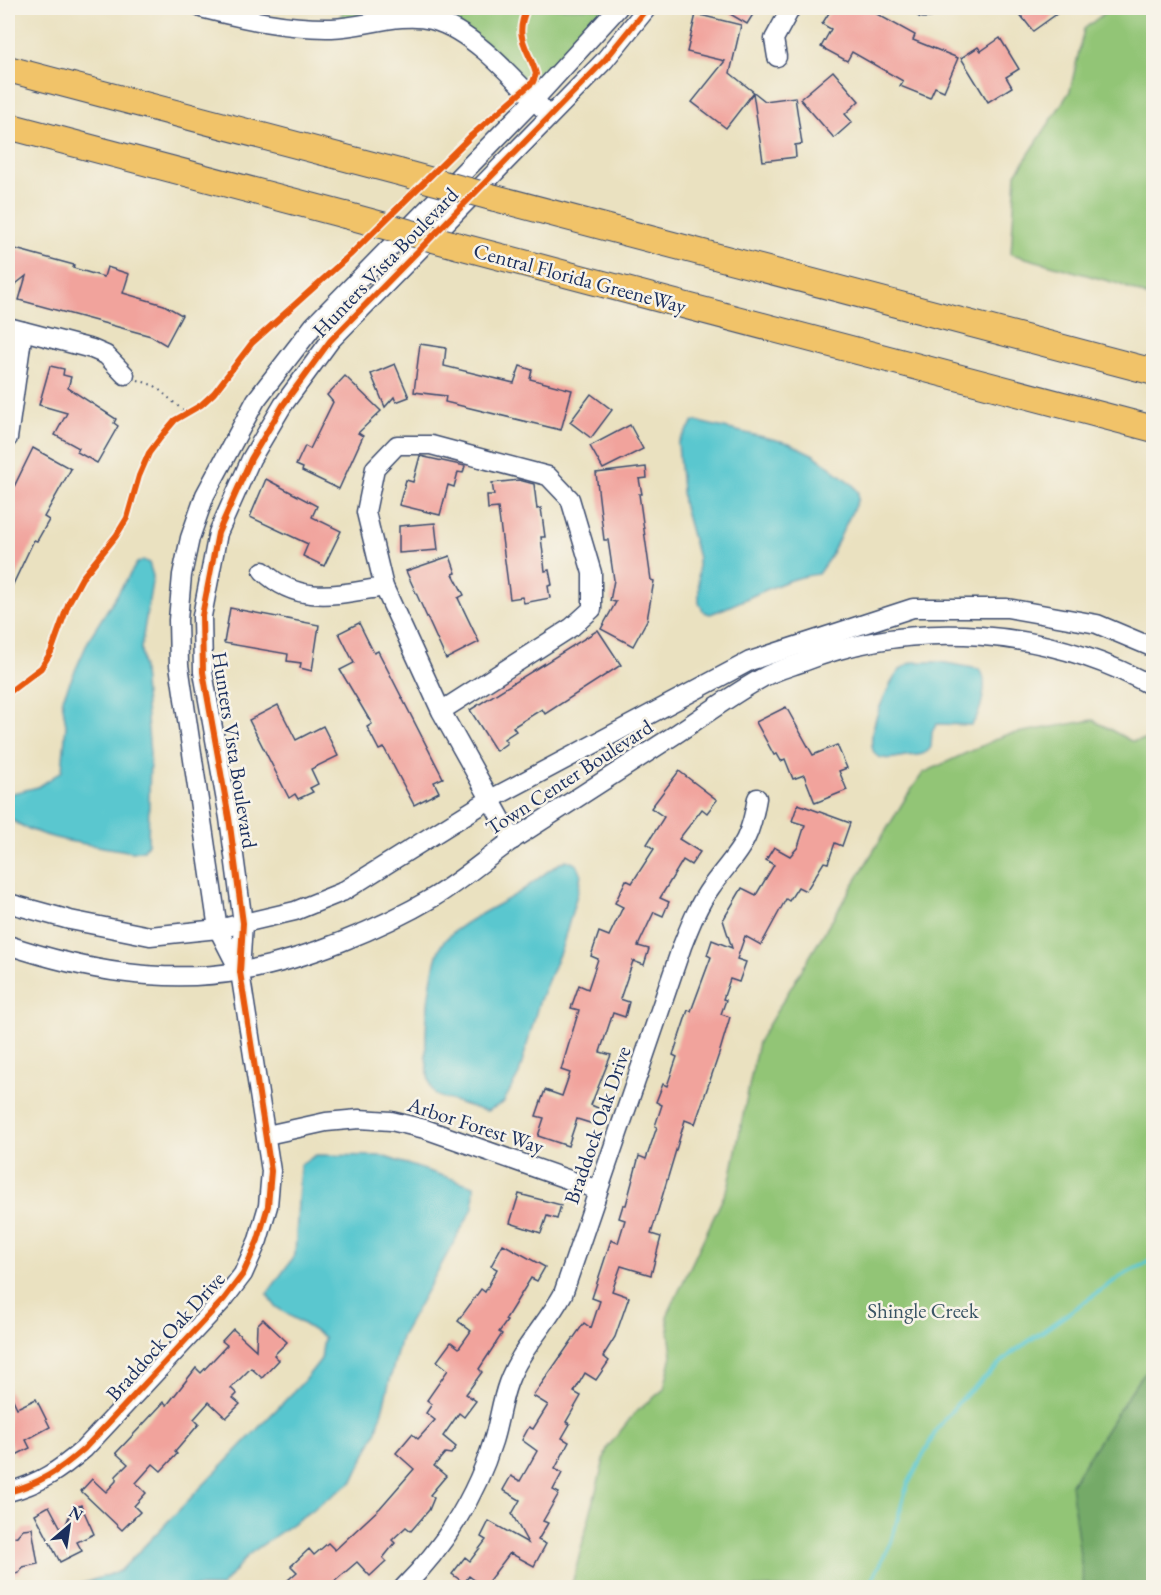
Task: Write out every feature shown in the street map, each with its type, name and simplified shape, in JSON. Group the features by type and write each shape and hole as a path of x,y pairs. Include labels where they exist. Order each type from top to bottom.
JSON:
{"highway":[{"path":"8,69 1154,372"},
{"name":"Central Florida GreeneWay","path":"8,126 1154,429"}],"street":[{"path":"201,8 240,12 297,27 334,28 409,18 432,20 464,34 549,116"},
{"name":"Hunters Vista Boulevard","path":"240,972 219,929 186,720 179,654 178,620 182,575 190,538 205,495 256,400 314,325 385,248 534,100 618,8"},
{"name":"Hunters Vista Boulevard","path":"240,972 243,923 230,818 203,672 202,616 218,533 251,459 283,405 330,341 604,61 647,8"},
{"path":"777,57 774,39 791,8"},
{"path":"923,8 929,8"},
{"path":"8,438 15,329 92,349 106,355 124,375"},
{"path":"441,711 572,627 592,609 592,573 570,499 548,476 431,445 397,446 375,468 366,513 384,587 441,711 513,840"},
{"path":"263,571 276,584 288,590 323,597 384,587"},
{"name":"Town Center Boulevard","path":"8,903 70,921 150,936 219,929 296,911 342,892 489,800 750,661 912,608 1007,608 1097,624 1154,648"},
{"name":"Town Center Boulevard","path":"8,945 108,972 166,976 240,972 290,960 352,936 434,897 513,840 764,677 830,651 904,636 983,636 1042,644 1127,672 1154,687"},
{"name":"Braddock Oak Drive","path":"402,1587 433,1553 461,1514 482,1474 494,1439 507,1384 517,1364 551,1316 563,1294 682,946 696,913 711,888 747,840 757,798"},
{"name":"Braddock Oak Drive","path":"8,1492 31,1486 49,1476 84,1449 224,1299 243,1274 258,1240 268,1206 271,1171 240,972"},
{"name":"Arbor Forest Way","path":"267,1135 326,1122 359,1119 391,1121 425,1129 598,1190"}],"path":[{"path":"124,375 155,386 184,416 194,410"}],"green space":[{"path":"345,8 617,8 534,100 432,20 334,28"},
{"path":"1107,8 1153,8 1153,299 1119,284 1011,254 1016,174 1070,91 1084,29 1107,11"},
{"name":"Shingle Creek","path":"1093,720 1131,741 1153,739 1153,1409 1110,1587 571,1588 607,1448 634,1414 664,1389 672,1355 667,1316 729,1185 758,1042 923,773 1005,735"},
{"path":"1153,1364 1153,1587 1084,1587 1071,1484 1139,1379"}],"water":[{"path":"694,421 789,443 814,455 853,485 858,492 858,499 830,557 818,574 776,585 710,614 704,612 699,603 698,558 683,503 678,443"},
{"path":"143,560 149,563 153,576 141,648 150,754 148,844 144,850 133,852 68,841 22,826 8,818 8,794 38,787 62,771 66,725 62,700 90,637 137,563"},
{"path":"913,662 940,662 979,669 984,681 981,706 971,725 937,724 932,731 931,747 924,754 882,758 875,754 872,746 872,736 879,710 896,676 902,668"},
{"path":"566,860 576,864 581,874 578,891 562,947 539,1002 519,1074 503,1103 487,1111 436,1095 430,1084 426,1045 432,974 442,944 468,922 521,891"},
{"path":"316,1155 382,1156 474,1186 473,1208 401,1337 377,1430 353,1481 248,1555 221,1587 72,1587 120,1571 303,1382 321,1359 324,1337 276,1307 267,1294 295,1255 300,1165"}],"building":[{"path":"720,8 757,8 747,24"},
{"path":"832,8 866,8 915,35 913,40 958,58 944,91 935,87 930,98 900,86 903,81 852,52 847,61 821,47 831,29 822,24"},
{"path":"1015,8 1065,8 1033,31"},
{"path":"696,14 741,25 730,73 765,101 795,97 802,144 795,145 796,157 763,161 753,93 726,128 692,102 725,61 687,52"},
{"path":"1000,38 1019,69 1006,77 1012,87 988,102 961,58 978,47 981,51"},
{"path":"833,71 859,101 845,114 852,122 834,138 800,99"},
{"path":"8,247 74,265 73,268 104,277 107,267 129,274 123,293 164,305 182,315 166,345 151,336 19,300 26,276 8,290"},
{"path":"420,344 446,348 444,366 514,383 520,366 532,370 530,379 572,390 561,430 445,402 446,396 414,392"},
{"path":"395,364 409,397 396,402 394,397 385,407 371,374"},
{"path":"50,366 64,369 63,375 71,377 68,388 116,419 114,423 118,426 97,463 77,452 79,448 55,435 67,413 39,405"},
{"path":"345,376 381,411 358,433 363,436 339,489 302,471 303,468 296,465 305,446 310,449 333,402 327,395"},
{"path":"591,394 612,410 591,438 570,422"},
{"path":"630,425 643,449 603,469 590,446"},
{"path":"33,448 71,469 44,517 49,520 37,541 34,540 8,595 8,499"},
{"path":"420,456 465,466 463,473 458,472 454,487 448,485 440,515 399,505 406,480 413,482"},
{"path":"646,467 647,478 639,479 642,494 639,494 651,580 654,581 647,620 633,646 601,629 616,602 610,601 614,580 608,540 604,540 596,473"},
{"path":"266,479 317,506 312,517 341,531 324,566 303,556 308,544 250,517"},
{"path":"519,480 534,484 537,509 541,508 545,537 541,537 545,571 549,570 552,585 548,586 550,598 524,603 522,597 510,599 498,508 488,509 487,495 494,495 492,483"},
{"path":"435,523 438,550 399,553 399,526"},
{"path":"450,556 456,573 453,574 464,595 458,598 479,642 446,659 406,571"},
{"path":"230,608 319,625 312,671 300,668 301,663 287,661 288,654 224,643"},
{"path":"359,623 374,653 378,651 443,778 434,782 439,792 414,805 384,748 379,750 367,727 372,724 340,670 354,663 339,633"},
{"path":"598,630 621,665 545,714 542,709 513,727 516,731 504,739 507,743 496,751 470,710"},
{"path":"278,705 296,740 323,726 338,756 311,769 318,784 310,788 313,792 298,799 295,794 289,798 249,720"},
{"path":"786,707 813,755 837,745 847,768 839,771 847,790 815,803 804,775 793,779 785,759 781,761 777,754 774,755 756,722"},
{"path":"679,771 717,800 707,813 702,809 679,839 700,852 691,865 683,860 660,898 669,902 663,916 654,912 638,946 649,949 644,965 633,961 620,999 629,1002 625,1017 613,1013 600,1052 611,1055 591,1105 598,1108 593,1124 577,1119 568,1146 538,1136 544,1118 536,1116 545,1090 562,1096 570,1073 561,1070 579,1010 571,1008 579,985 588,989 598,959 591,956 599,932 609,936 623,907 615,903 626,880 632,883 654,849 647,844 664,817 651,808"},
{"path":"798,804 850,823 842,846 835,843 828,863 824,862 806,891 798,887 789,901 786,899 761,945 745,936 737,959 746,962 739,982 730,979 723,999 726,1000 721,1014 730,1017 719,1054 695,1124 685,1120 651,1234 661,1237 651,1275 621,1266 612,1291 629,1297 615,1337 603,1356 609,1361 596,1380 585,1373 574,1392 581,1396 566,1422 570,1424 562,1438 569,1442 555,1469 562,1473 553,1490 559,1493 543,1521 548,1523 538,1540 546,1544 534,1566 510,1553 484,1587 469,1576 464,1583 452,1574 465,1557 470,1561 486,1540 481,1537 489,1521 528,1543 512,1514 520,1500 503,1490 511,1476 520,1481 537,1451 522,1440 529,1427 533,1429 548,1405 533,1396 584,1323 591,1328 600,1301 592,1298 611,1240 618,1243 625,1220 619,1218 623,1205 626,1205 639,1156 646,1159 657,1127 655,1126 662,1105 656,1102 663,1084 667,1086 677,1057 673,1055 688,1010 691,1011 711,957 707,955 712,940 732,948 723,920 742,888 756,895 774,865 766,860 774,847 790,856 798,847 805,825 792,821"},
{"path":"519,1194 561,1205 557,1219 547,1216 541,1233 510,1223"},
{"path":"503,1244 545,1267 537,1281 531,1278 505,1320 507,1321 499,1332 502,1334 479,1369 482,1372 466,1394 476,1401 464,1417 459,1413 443,1436 456,1447 451,1454 445,1453 434,1466 446,1476 430,1495 434,1498 429,1510 411,1531 406,1527 392,1540 395,1543 383,1558 386,1561 370,1576 357,1562 328,1587 280,1587 297,1572 291,1566 309,1549 314,1555 328,1543 335,1550 380,1508 414,1469 396,1453 412,1434 418,1439 435,1420 426,1413 432,1404 427,1400 448,1370 437,1361 451,1342 459,1348 471,1331 458,1321 481,1289 485,1292 497,1269 491,1266"},
{"path":"263,1319 287,1342 274,1355 279,1360 262,1378 251,1368 231,1388 237,1394 233,1398 240,1404 226,1418 209,1402 194,1419 199,1424 175,1452 177,1454 161,1471 153,1464 136,1483 146,1493 134,1506 140,1512 122,1530 81,1491 92,1479 106,1492 116,1481 116,1476 128,1464 116,1453 164,1402 167,1405 196,1368 201,1373 227,1345 222,1341 233,1329 256,1350 257,1325"},
{"path":"8,1389 17,1408 36,1399 50,1427 26,1440 30,1448 16,1455 8,1439"},
{"path":"81,1505 94,1534 77,1542 82,1551 60,1562 35,1514 49,1506 63,1532 72,1509"},
{"path":"32,1528 38,1564 23,1567 19,1573 8,1575 8,1538 17,1536 23,1529"}],"waterway":[{"name":"Shingle Creek","path":"868,1588 891,1542 907,1486 937,1429 961,1399 1012,1353 1121,1276 1154,1259"}],"cycle path":[{"path":"8,693 41,668 51,652 69,602 82,578 116,536 127,518 139,476 149,453 175,420 201,405 214,393 252,343 350,255 472,135 533,82 536,74 523,42 521,27 527,8"},
{"path":"8,1492 30,1485 49,1475 84,1449 224,1299 243,1274 258,1240 268,1206 271,1171 240,972 243,923 229,818 203,672 202,616 218,533 251,459 283,405 330,341 604,61 647,8"}]}
